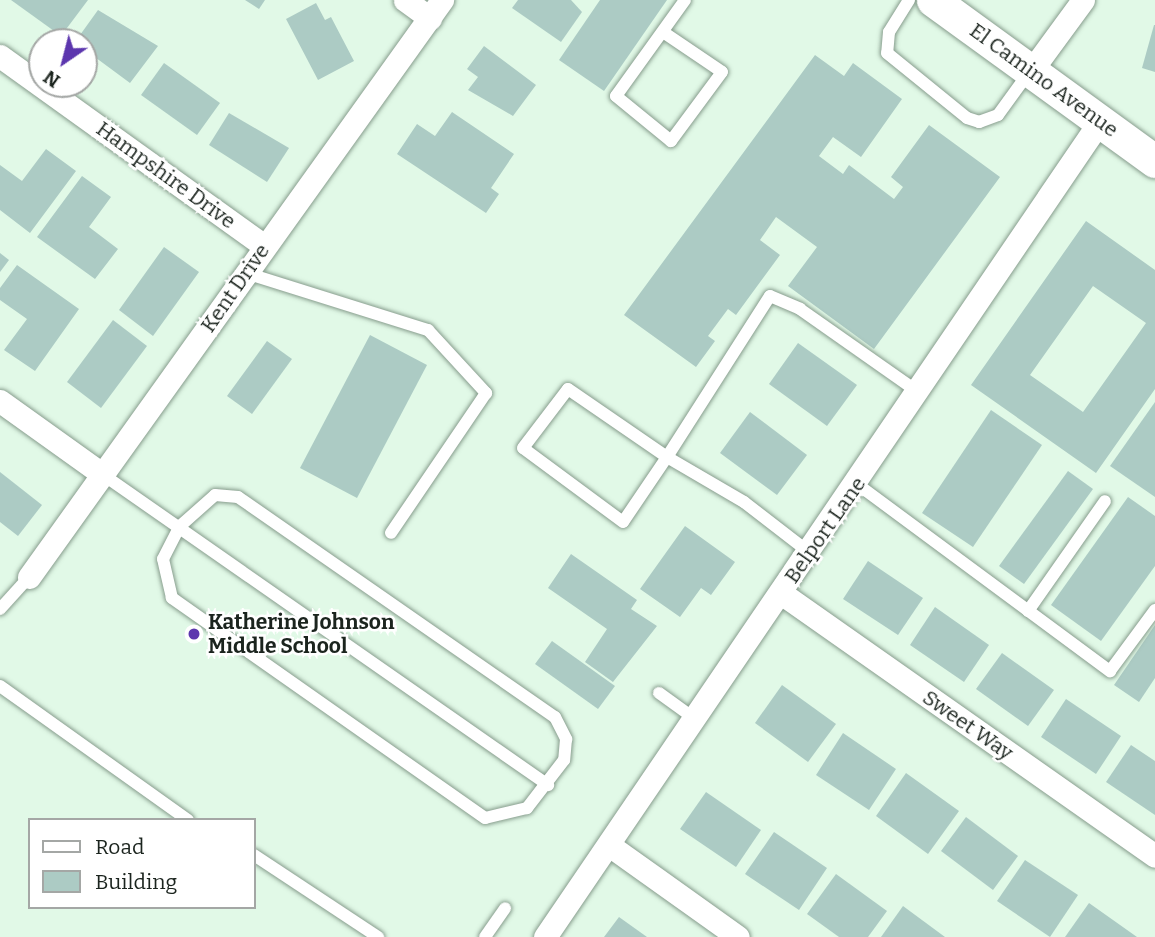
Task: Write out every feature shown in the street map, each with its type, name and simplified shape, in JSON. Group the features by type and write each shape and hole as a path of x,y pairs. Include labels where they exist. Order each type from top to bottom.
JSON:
{"main road":[{"name":"El Camino Avenue","path":"933,0 1155,161"}],"street":[{"path":"405,0 436,9"},
{"path":"1031,71 1083,0"},
{"name":"Kent Drive","path":"29,577 436,9"},
{"name":"Hampshire Drive","path":"0,56 264,246"},
{"name":"Belport Lane","path":"545,937 919,393 1100,121"},
{"path":"0,401 102,474"},
{"name":"Sweet Way","path":"781,593 1155,856"},
{"path":"609,845 738,937"}],"lane":[{"path":"663,32 722,72 671,141 616,96 685,0"},
{"path":"909,0 889,32 887,52 967,118 998,115 1031,71"},
{"path":"246,273 428,330 486,393 391,533"},
{"path":"810,553 744,502 667,457 568,389 523,448 623,522 667,457 770,296 800,309 919,393"},
{"path":"102,474 548,785"},
{"path":"857,484 1110,671 1155,610"},
{"path":"215,495 239,497 555,717 566,739 564,760 548,785 527,808 485,818 198,621 172,598 163,559 178,527 215,495"},
{"path":"1028,611 1105,501"},
{"path":"0,609 29,577"},
{"path":"0,686 185,818"},
{"path":"659,693 695,719"},
{"path":"256,856 378,937"},
{"path":"485,937 505,908"}],"building":[{"path":"11,0 88,0 67,28 50,28"},
{"path":"245,0 265,0 259,9"},
{"path":"518,0 571,0 582,12 561,42 512,8"},
{"path":"600,0 667,0 604,91 559,60"},
{"path":"316,3 325,20 331,17 354,61 318,80 286,19"},
{"path":"98,10 158,46 130,83 98,59 98,28 85,28"},
{"path":"1155,25 1155,72 1142,68"},
{"path":"484,46 536,85 513,116 468,90 478,77 467,69"},
{"path":"815,55 844,76 853,63 902,99 861,157 833,137 819,156 843,174 849,165 894,199 903,187 891,177 929,125 1000,177 874,349 788,286 817,247 776,217 760,240 780,255 736,315 728,309 708,336 715,341 696,367 624,315"},
{"path":"164,63 220,103 197,135 141,95"},
{"path":"452,112 514,154 491,188 499,194 486,213 397,154 417,124 435,136"},
{"path":"229,113 289,148 267,182 209,145"},
{"path":"46,149 76,171 30,233 0,210 0,165 22,181"},
{"path":"82,176 111,197 89,227 118,249 95,279 37,237"},
{"path":"1086,221 1155,270 1155,389 1096,473 971,385","holes":["1093,286 1146,323 1083,412 1030,375"]},
{"path":"164,247 199,272 153,336 119,310"},
{"path":"0,253 9,260 0,272"},
{"path":"17,265 79,309 35,371 4,350 27,319 0,300 0,288"},
{"path":"113,320 147,346 101,408 67,382"},
{"path":"370,335 427,365 357,498 300,468"},
{"path":"267,341 292,359 252,414 227,396"},
{"path":"798,343 857,385 827,426 769,384"},
{"path":"1155,402 1155,497 1110,466"},
{"path":"991,410 1042,445 973,547 922,513"},
{"path":"750,412 807,455 777,495 720,453"},
{"path":"1068,471 1093,489 1024,584 999,566"},
{"path":"0,472 42,505 18,536 0,522"},
{"path":"1128,497 1155,516 1155,566 1101,641 1051,605"},
{"path":"685,526 735,562 711,595 701,588 680,617 640,589"},
{"path":"571,554 637,600 631,609 657,626 613,682 585,662 607,629 548,588"},
{"path":"868,561 923,598 898,635 843,599"},
{"path":"935,607 989,645 964,682 910,645"},
{"path":"1155,625 1155,678 1139,702 1114,685"},
{"path":"552,641 615,686 598,709 535,664"},
{"path":"1002,653 1054,690 1028,726 976,689"},
{"path":"782,685 836,724 808,762 755,723"},
{"path":"1066,699 1121,736 1096,774 1041,737"},
{"path":"843,733 896,769 869,810 816,775"},
{"path":"1131,745 1155,761 1155,815 1106,782"},
{"path":"906,773 959,811 928,854 876,816"},
{"path":"706,792 761,830 736,867 680,829"},
{"path":"966,817 1018,856 993,890 941,851"},
{"path":"774,832 827,868 799,910 745,874"},
{"path":"1025,860 1078,895 1050,937 997,901"},
{"path":"836,874 887,911 868,937 839,937 807,914"},
{"path":"1089,903 1137,937 1065,937"},
{"path":"903,906 945,937 881,937"},
{"path":"619,917 647,937 604,937"}],"place":[{"name":"Katherine Johnson Middle School","path":"194,634"}]}
